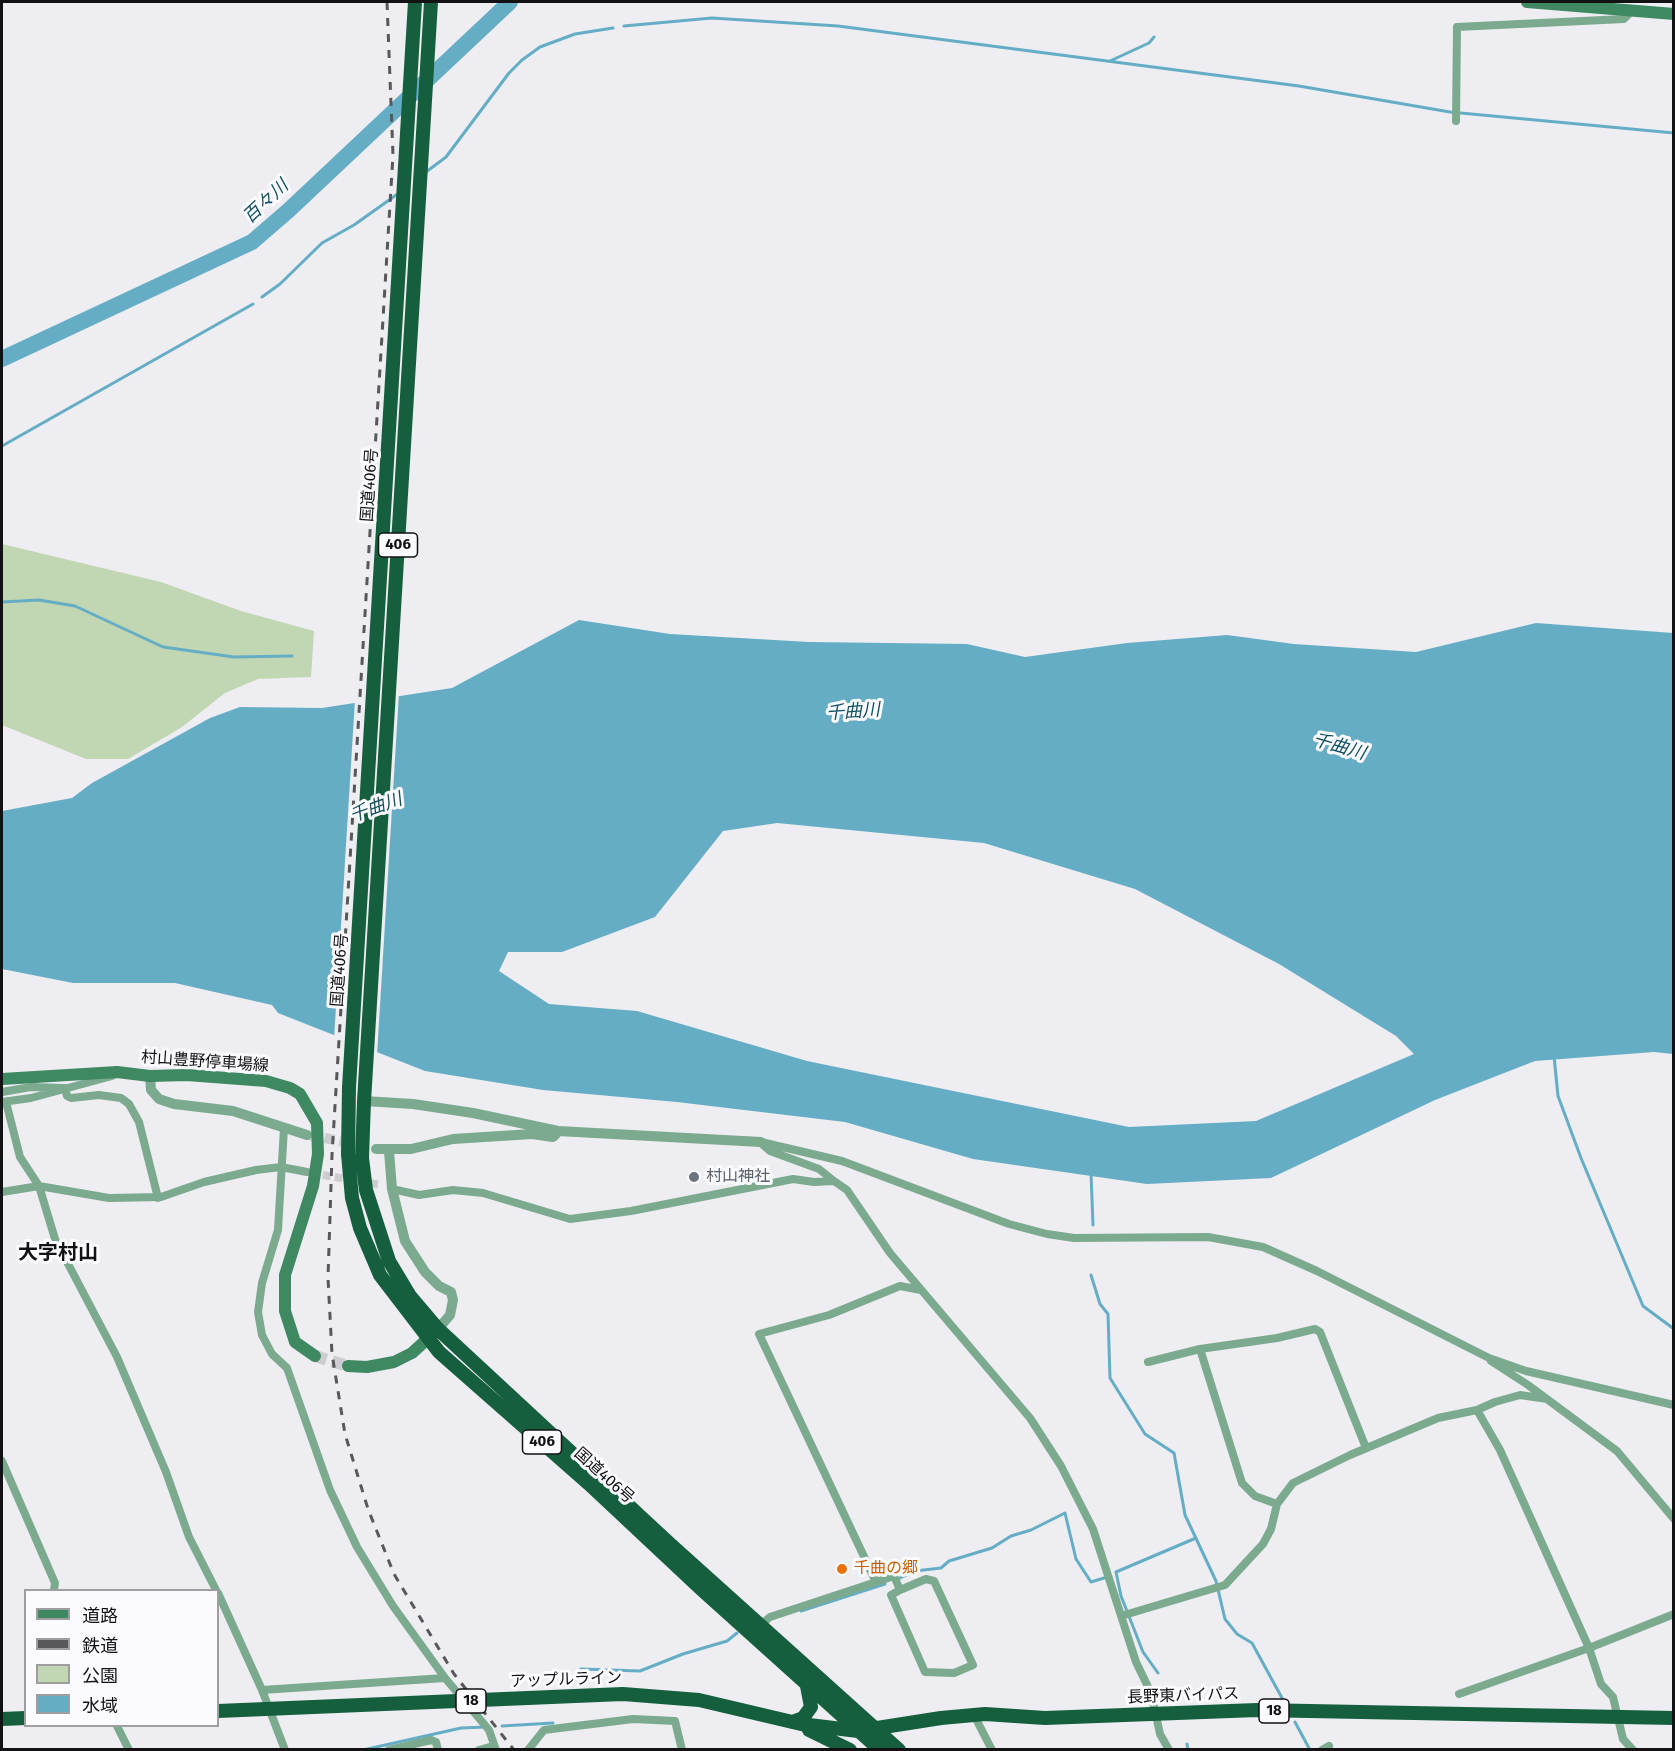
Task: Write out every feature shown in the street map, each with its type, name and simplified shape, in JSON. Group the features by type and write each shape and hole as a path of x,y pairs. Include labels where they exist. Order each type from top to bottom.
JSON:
{"highway":[{"name":"国道406号","path":"415,2 349,1087 348,1154 352,1198 360,1228 380,1275 433,1334 899,1749"},
{"name":"国道406号","path":"431,2 365,1095 362,1158 366,1190 389,1262 433,1334 439,1352 589,1484 807,1686 880,1749"},
{"path":"807,1686 811,1707 797,1723 847,1749"},
{"name":"アップルライン","path":"219,1711 623,1694 674,1697 723,1705 797,1723 858,1731 875,1728"},
{"name":"長野東バイパス","path":"875,1728 974,1715 1045,1718 1257,1710 1674,1718"},
{"path":"2,1719 24,1718"}],"main road":[{"path":"1527,2 1674,14"},
{"name":"村山豊野停車場線","path":"2,1079 117,1071 150,1076 187,1075 266,1081 290,1088 300,1094 310,1107 317,1124 318,1154 314,1186 285,1275 285,1311 295,1342 315,1356"},
{"path":"348,1366 367,1367 394,1362 412,1353 433,1334"}],"street":[{"path":"1456,121 1457,27 1624,19 1632,11"},
{"path":"117,1071 110,1077 4,1102 20,1157 39,1186 55,1239 117,1357 166,1472 189,1537 215,1589"},
{"path":"150,1076 151,1090 159,1099 182,1106 233,1111 307,1135"},
{"path":"2,1092 31,1088 64,1088"},
{"path":"64,1088 67,1096 71,1098 99,1095 121,1098 129,1104 145,1140 158,1198"},
{"path":"365,1095 473,1113 558,1131 760,1142 842,1161 1009,1224 1047,1234 1074,1238 1208,1237 1263,1247 1317,1271 1489,1358 1526,1371 1674,1405"},
{"path":"284,1128 278,1230 262,1283 258,1312 262,1335 272,1354 287,1368 330,1490 357,1547 393,1606 445,1678 489,1730 495,1741 495,1748 479,1749"},
{"path":"376,1149 411,1149 453,1139 532,1134 553,1137 558,1131"},
{"path":"760,1142 770,1151 819,1169 847,1190 890,1253 1030,1418 1061,1466 1093,1529 1136,1662 1151,1693 1160,1734 1169,1749"},
{"path":"389,1150 387,1187 405,1240 424,1272 439,1286 451,1292 453,1300 450,1315 433,1334"},
{"path":"2,1192 39,1186 109,1198 158,1198 204,1182 281,1167 307,1172"},
{"path":"387,1187 419,1196 453,1190 483,1193 570,1219 632,1211 779,1181 834,1181"},
{"path":"876,1582 759,1334 829,1315 900,1286 921,1290"},
{"path":"1148,1362 1200,1349 1277,1338 1315,1329 1320,1332 1366,1448"},
{"path":"1200,1349 1242,1483 1255,1496 1277,1504"},
{"path":"1489,1358 1617,1451 1674,1519"},
{"path":"1121,1616 1215,1589 1263,1544 1271,1529 1277,1504 1293,1483 1366,1448 1438,1418 1461,1411 1477,1410 1520,1395 1547,1399"},
{"path":"1477,1410 1500,1450 1589,1648 1601,1684 1613,1697 1623,1739 1633,1749"},
{"path":"2,1461 56,1583 54,1589"},
{"path":"751,1635 770,1617 894,1576 900,1590"},
{"path":"926,1580 934,1581 973,1665 954,1674 925,1672 891,1595 900,1590 926,1580"},
{"path":"219,1596 262,1690 285,1749"},
{"path":"1459,1694 1589,1648 1674,1614"},
{"path":"262,1690 445,1678"},
{"path":"974,1715 992,1749"},
{"path":"528,1749 544,1730 633,1719 675,1720 682,1749"},
{"path":"118,1727 129,1749"},
{"path":"847,1749 858,1731"},
{"path":"389,1749 431,1740 436,1742 438,1749"}],"green space":[{"path":"2,544 161,582 241,611 314,631 311,677 258,679 225,693 182,727 128,759 86,759 2,725"}],"water":[{"name":"千曲川","path":"579,620 670,634 809,642 967,644 1025,657 1127,643 1227,635 1294,644 1416,652 1536,623 1673,633 1673,1054 1654,1052 1535,1061 1435,1100 1271,1178 1147,1184 973,1159 845,1122 677,1102 543,1090 425,1071 278,1013 272,1005 175,983 73,983 2,969 2,811 72,798 92,783 210,718 240,707 322,708 452,688","holes":["777,823 984,843 1135,889 1279,964 1396,1036 1414,1054 1256,1121 1129,1127 807,1061 637,1011 549,1004 499,971 508,952 562,952 655,917 723,831"]}],"pier":[{"path":"399,693 377,1055 334,1039 355,700"}],"waterway":[{"name":"百々川","path":"2,359 252,242 510,2"},
{"path":"624,26 712,18 838,26 1299,86 1450,112 1674,133"},
{"path":"426,172 446,157 509,73 522,60 540,47 575,34 613,28"},
{"path":"1110,61 1149,43 1154,37"},
{"path":"262,297 280,284 322,243 354,225 399,193"},
{"path":"2,446 253,304"},
{"path":"2,602 39,600 75,606 163,647 234,657 292,656"},
{"path":"1554,1056 1558,1096 1581,1158 1643,1306 1674,1329"},
{"path":"1091,1173 1093,1225"},
{"path":"1091,1275 1100,1304 1108,1314 1110,1378 1145,1434 1174,1453 1185,1515 1216,1581 1225,1619 1237,1634 1252,1643 1282,1698"},
{"path":"900,1578 915,1571 941,1568 949,1561 992,1548 1011,1536 1031,1530 1065,1513 1076,1559 1091,1582 1104,1578"},
{"path":"1158,1673 1143,1652 1121,1596 1116,1572 1196,1538"},
{"path":"801,1611 885,1584"},
{"path":"581,1669 640,1671 683,1654 727,1641 737,1633"},
{"path":"1295,1722 1310,1750"},
{"path":"502,1726 553,1723"},
{"path":"363,1750 461,1728 485,1727"},
{"path":"1187,1744 1188,1750"}],"tunnel":[{"path":"310,1135 354,1144"},
{"path":"311,1173 381,1185"},
{"path":"315,1356 348,1366"}],"railway":[{"path":"387,2 393,155 332,1155 328,1278 332,1354 345,1434 368,1509 394,1574 454,1674 514,1750"}],"place":[{"name":"村山神社","path":"694,1177"},
{"name":"千曲の郷","path":"842,1569"}],"district":[{"name":"大字村山","path":"58,1253"}]}
